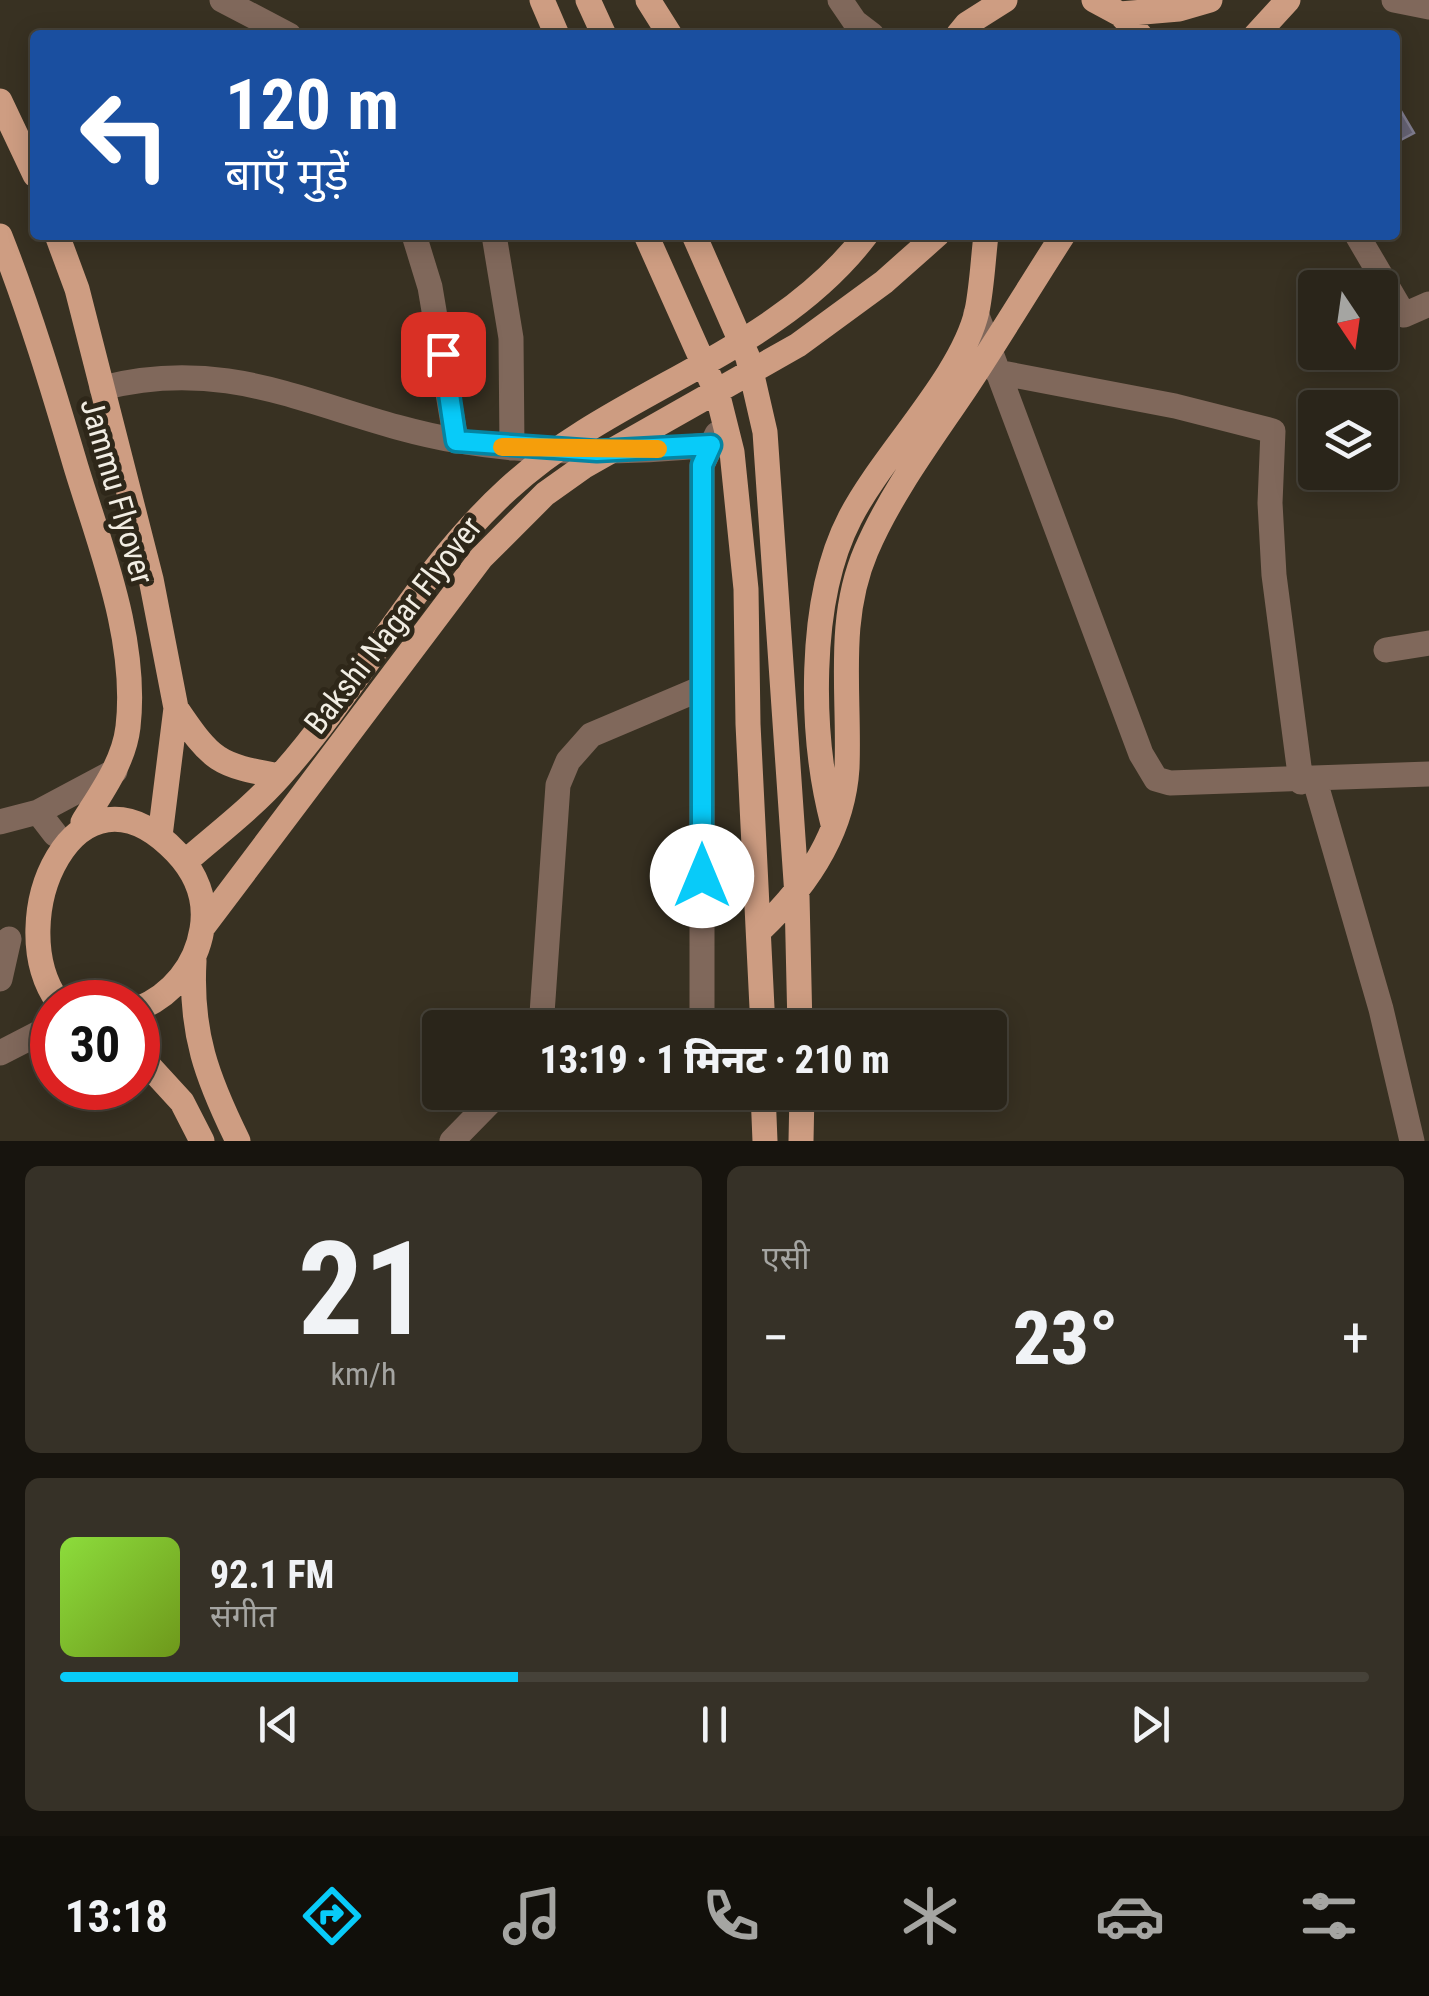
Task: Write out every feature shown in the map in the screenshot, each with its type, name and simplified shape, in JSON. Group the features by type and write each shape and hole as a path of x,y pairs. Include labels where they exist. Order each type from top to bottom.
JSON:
{"main road":[{"path":"542,0 556,30"},
{"path":"588,0 602,30"},
{"path":"648,0 667,30"},
{"path":"1094,0 1120,14 1135,30"},
{"path":"1120,14 1179,9 1210,0"},
{"path":"1261,30 1288,0"},
{"path":"964,30 998,1"},
{"path":"0,101 30,165"},
{"name":"Jammu Flyover","path":"0,236 26,302 114,590 128,675 128,729 115,770 84,822"},
{"path":"59,240 77,289 151,579 176,708 160,836"},
{"path":"648,240 718,396 735,469 746,589 748,724 762,1010"},
{"path":"696,240 748,358 765,432 797,896 800,1010"},
{"name":"Bakshi Nagar Flyover","path":"185,862 280,776 458,538 525,473 781,317 840,269 862,240"},
{"name":"Bakshi Nagar Flyover","path":"202,926 481,558 546,494 583,466 798,345 884,282 931,240"},
{"path":"833,824 820,774 819,631 826,588 850,517 951,365 976,313 985,240"},
{"path":"759,931 797,896 819,860 833,824 847,771 846,635 852,590 887,510 993,362 1060,240"},
{"path":"176,708 210,753 229,767 280,776"},
{"path":"31,853 55,834 84,822 114,820 160,836 196,877 202,926 191,1008 213,1090 238,1141"},
{"path":"7,908 9,939 20,967 31,980"},
{"path":"160,998 178,982 195,956"},
{"path":"160,1078 182,1102 202,1141"},
{"path":"764,1110 765,1141"},
{"path":"801,1141 802,1110"}],"street":[{"path":"222,0 279,30"},
{"path":"840,0 865,30"},
{"path":"1394,0 1429,8"},
{"path":"416,240 430,287 456,441"},
{"path":"495,240 512,338 512,448"},
{"path":"1360,240 1404,316 1429,304"},
{"path":"976,313 1147,767 1156,779 1170,784 1429,774"},
{"path":"993,362 1273,431 1270,503 1274,576 1308,781 1381,1009 1412,1141"},
{"path":"102,388 136,379 208,375 456,441 512,448 597,451 711,445"},
{"path":"702,1010 702,478 711,445 724,420"},
{"path":"1386,650 1429,643"},
{"path":"542,1010 558,785 568,761 591,735 702,688"},
{"path":"0,822 38,812 115,770"},
{"path":"38,812 55,834"},
{"path":"0,979 9,939"},
{"path":"0,1052 30,1037"},
{"path":"452,1141 482,1110"}],"building":[{"path":"1400,109 1414,133 1400,140"}],"slow traffic":[{"path":"502,447 658,449"}],"route":[{"path":"443,354 456,441 512,448 597,451 711,445 702,465 702,876"}]}
